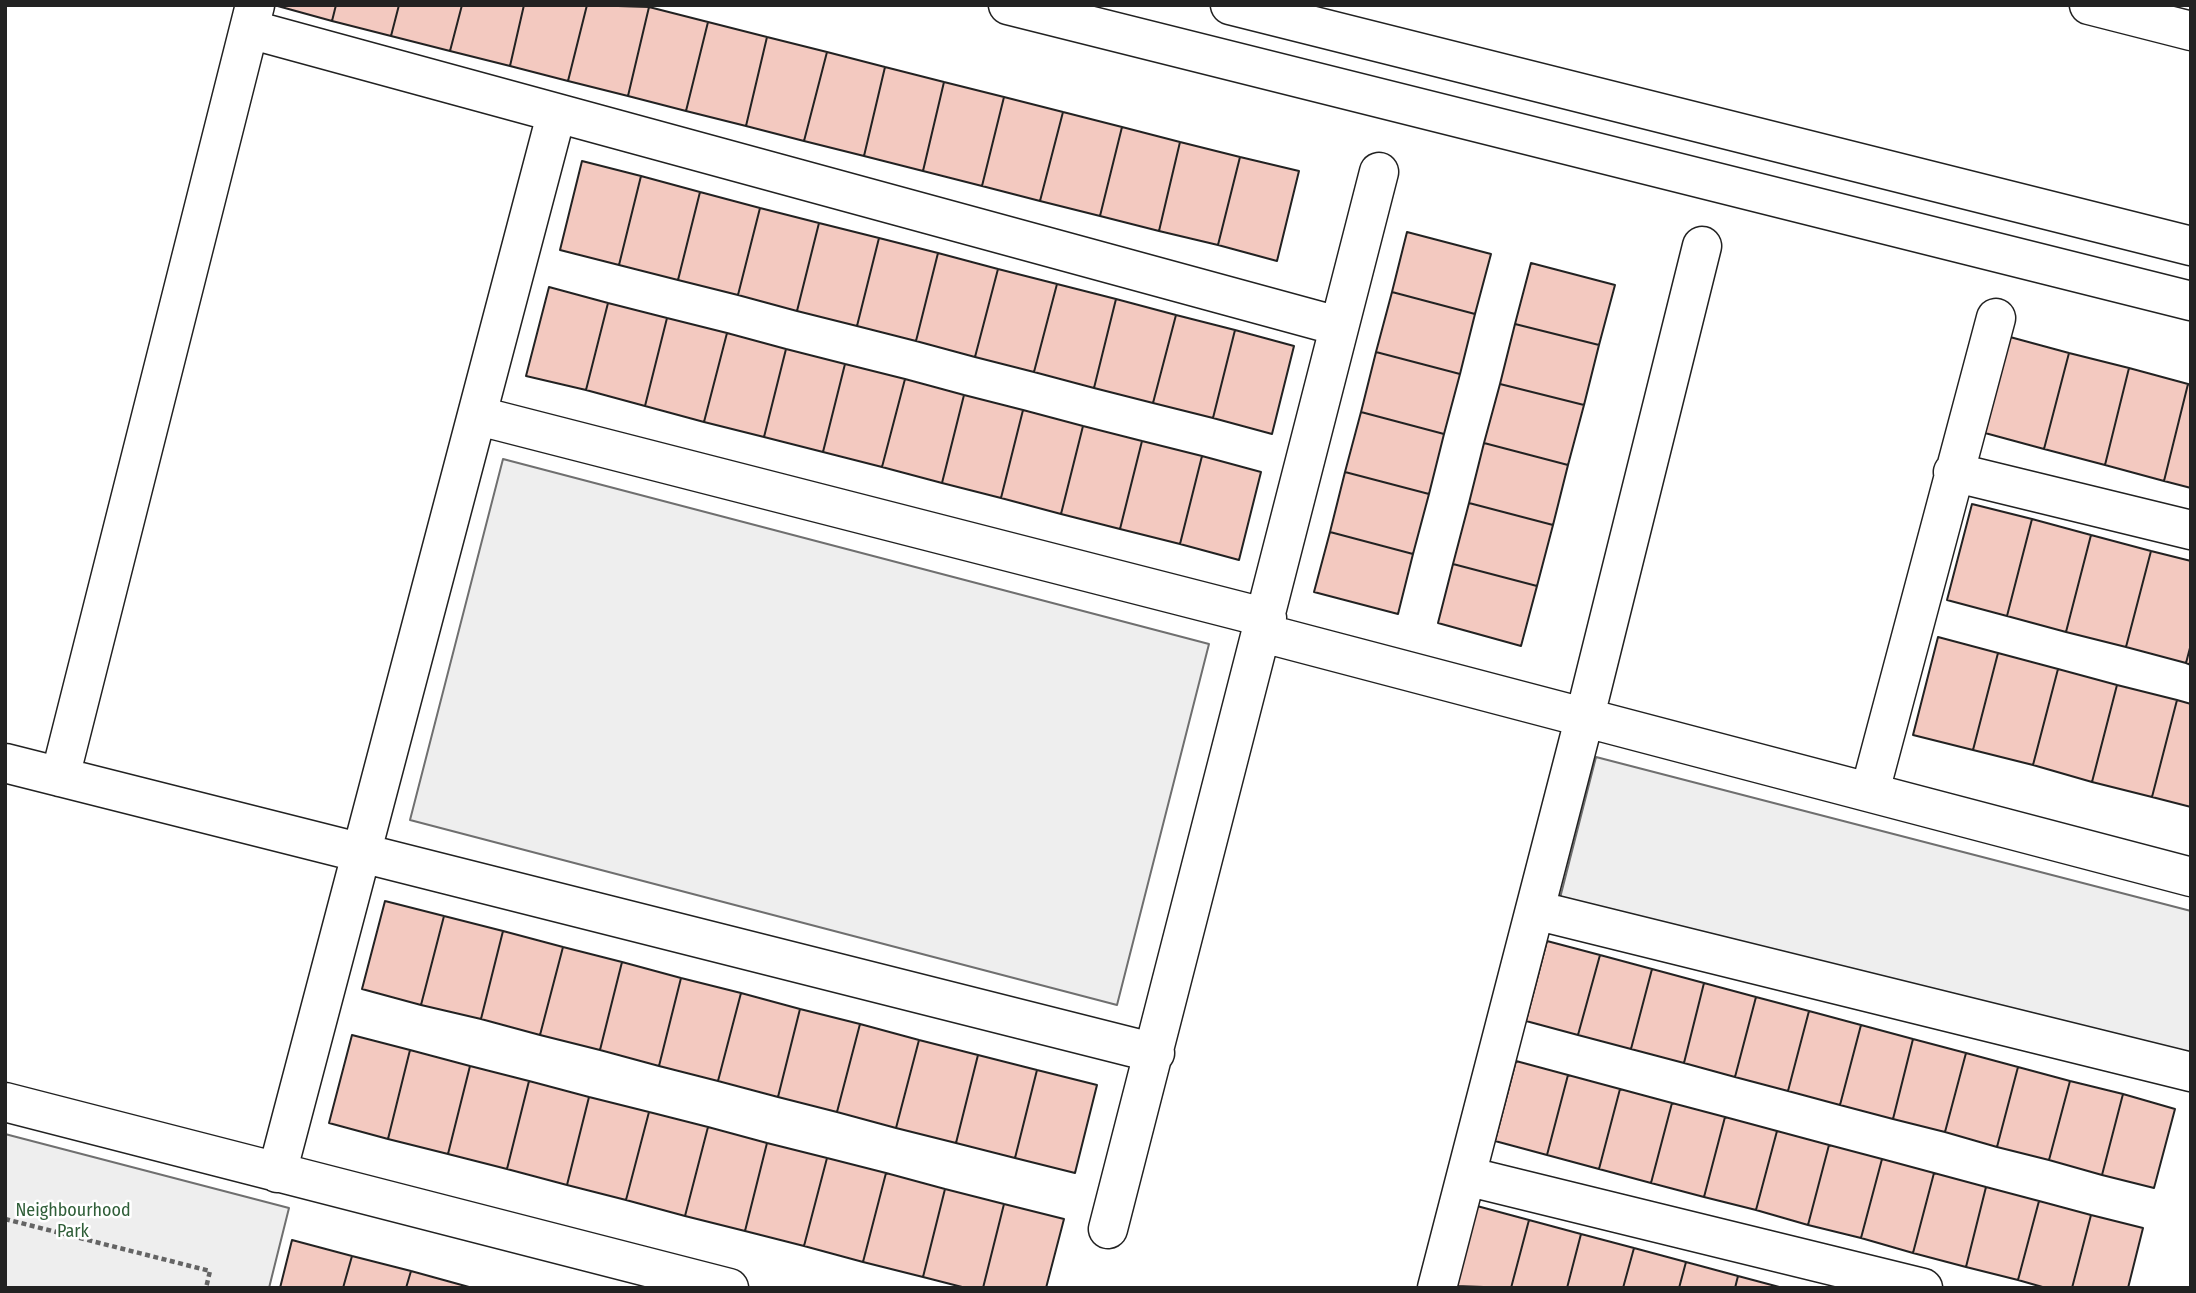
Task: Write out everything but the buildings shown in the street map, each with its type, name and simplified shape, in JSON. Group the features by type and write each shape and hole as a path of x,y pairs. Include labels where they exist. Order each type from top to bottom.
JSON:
{"street":[{"path":"1007,5 2191,301"},
{"path":"1230,5 2191,246"},
{"path":"2089,5 2191,31"},
{"path":"61,777 252,17 556,115 1338,326"},
{"path":"277,1173 479,416 556,115"},
{"path":"1108,1228 1265,625 1338,326 1379,172"},
{"path":"1437,1288 1585,716 1702,246"},
{"path":"1870,791 1953,471 1996,318"},
{"path":"479,416 1265,625 1585,716 2191,877"},
{"path":"1953,471 2191,530"},
{"path":"5,763 1155,1053"},
{"path":"1535,910 2191,1072"},
{"path":"5,1102 730,1288"},
{"path":"1466,1176 1923,1288"}],"path":[{"path":"5,1219 210,1270 206,1288"}],"green space":[{"path":"503,459 1209,644 1117,1005 410,820"},
{"path":"1596,757 2191,911 2191,1061 1560,898"},
{"name":"Neighbourhood Park","path":"5,1134 289,1208 269,1288 5,1288"}]}
